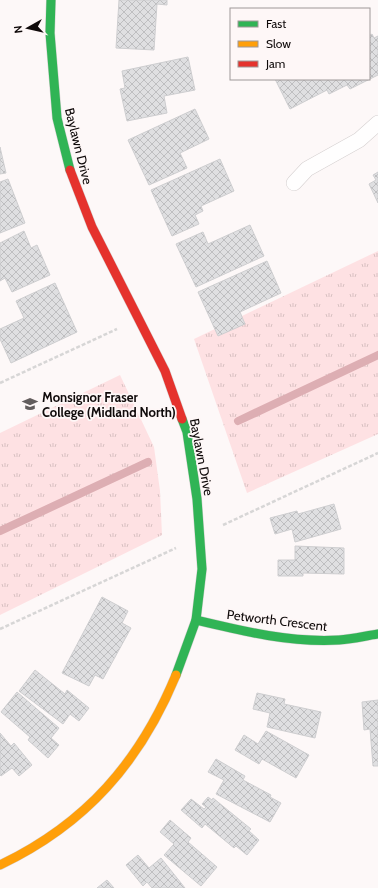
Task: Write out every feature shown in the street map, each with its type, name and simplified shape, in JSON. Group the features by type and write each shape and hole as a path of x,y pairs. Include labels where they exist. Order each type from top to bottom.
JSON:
{"street":[{"name":"Baylawn Drive","path":"0,865 23,854 66,826 100,796 120,773 164,703 196,620 202,569 197,499 187,432 165,372 92,227 73,181 57,118 50,33 50,0"},
{"name":"Petworth Crescent","path":"196,620 254,632 303,638 338,640 378,634"}],"lane":[{"path":"294,182 308,169 358,140 378,123"}],"path":[{"path":"0,383 139,318"}],"green space":[{"path":"378,251 378,434 247,493 194,339"},
{"path":"120,375 154,447 160,491 162,535 0,615 0,433"}],"building":[{"path":"119,0 167,0 167,5 157,4 154,50 116,48"},
{"path":"372,34 374,38 378,36 378,75 370,79 370,35"},
{"path":"188,57 195,90 164,96 167,113 127,121 120,89 125,88 122,71"},
{"path":"276,80 368,80 350,89 347,85 329,94 327,90 290,109"},
{"path":"195,109 209,139 180,153 187,168 149,185 128,140"},
{"path":"0,147 6,173 0,174"},
{"path":"220,159 234,191 201,206 203,211 195,215 199,224 172,236 151,190"},
{"path":"378,172 378,203 369,184 376,180 373,175"},
{"path":"8,179 25,223 0,233 0,182"},
{"path":"250,225 264,256 196,287 176,244 203,232 208,244"},
{"path":"24,231 31,248 37,245 50,275 12,292 5,278 0,281 0,243"},
{"path":"267,261 281,293 240,312 245,324 218,336 198,292"},
{"path":"55,283 77,332 11,363 0,339 0,329 24,318 16,301"},
{"path":"334,504 341,529 295,542 292,529 275,534 270,518 297,511 298,514"},
{"path":"295,546 344,548 344,574 303,573 303,576 278,576 278,560 295,560"},
{"path":"102,597 128,611 122,623 131,628 103,679 95,675 89,686 62,673"},
{"path":"35,670 65,694 67,690 89,708 79,721 70,714 63,724 19,691"},
{"path":"17,692 59,728 51,738 59,745 48,758 28,740 30,737 1,712"},
{"path":"257,693 285,699 284,704 321,712 315,738 267,727 270,713 253,709"},
{"path":"378,700 378,766 373,766 370,729 364,730 362,702"},
{"path":"266,731 309,755 296,778 262,759 259,764 235,750 244,735 258,744"},
{"path":"0,733 11,746 14,743 32,765 19,776 12,768 1,776 0,775"},
{"path":"216,759 245,776 243,780 271,795 270,797 281,803 270,822 216,794 224,780 208,772"},
{"path":"208,797 212,800 213,798 251,829 249,831 259,840 247,855 236,846 234,848 205,824 202,828 181,810 191,799 204,809 206,807 202,804"},
{"path":"170,820 191,838 188,842 217,867 201,886 164,855 174,844 160,832"},
{"path":"138,855 149,868 161,858 185,888 152,888 147,882 143,886 126,865"},
{"path":"107,880 114,888 97,888"}],"waterway":[{"path":"238,421 378,355"},
{"path":"0,531 148,462"}],"traffic: fast":[{"path":"51,0 50,33 57,118 70,170"},
{"path":"176,675 196,620 202,569 197,499 187,432 182,419"},
{"path":"196,620 249,632 303,640 339,640 378,634"}],"traffic: slow":[{"path":"0,865 31,849 59,830 84,810 107,787 127,763 145,736 162,706 176,675"}],"traffic: jam":[{"path":"70,170 92,227 165,371 182,419"}],"place":[{"name":"Monsignor Fraser College (Midland North)","path":"30,404"}]}
